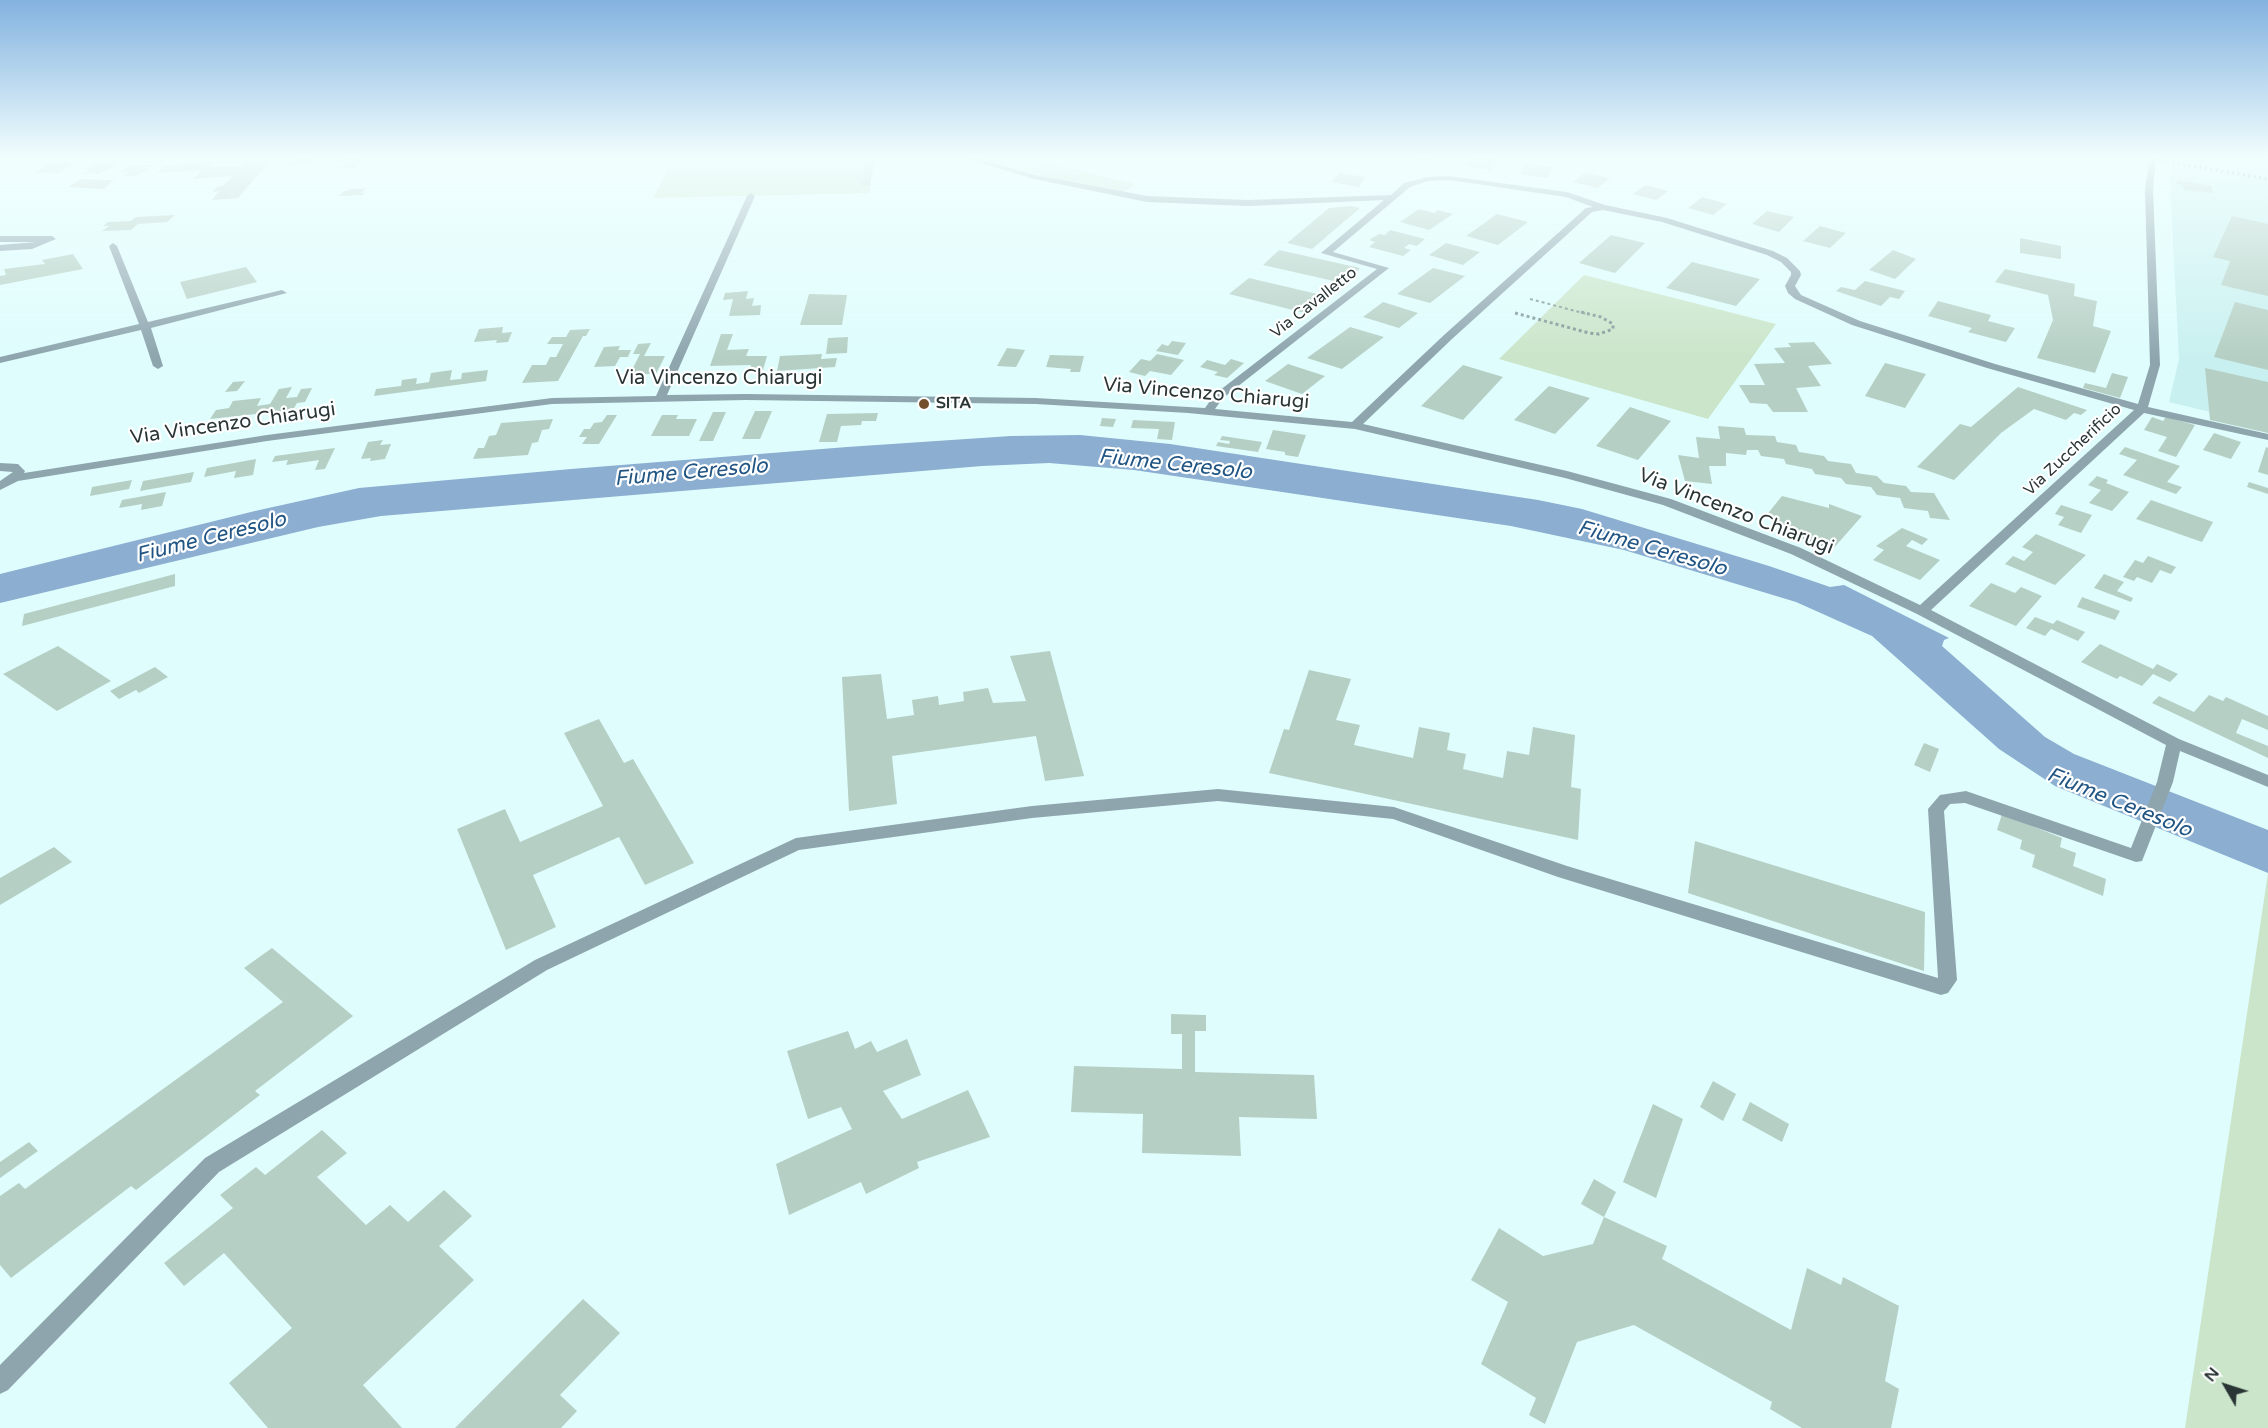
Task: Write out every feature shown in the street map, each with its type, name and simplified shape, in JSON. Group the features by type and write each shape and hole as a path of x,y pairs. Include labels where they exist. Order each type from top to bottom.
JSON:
{"street":[{"path":"661,398 738,226"},
{"name":"Via Cavalletto","path":"1208,412 1219,396 1384,268 1326,253 1359,226"},
{"path":"1355,426 1448,337 1572,226"},
{"name":"Via Cavalletto","path":"1682,226 1770,253 1784,260 1795,271 1796,276 1790,286 1791,291 1798,297 1856,323 1991,366 2142,409"},
{"name":"Via Zuccherificio","path":"1922,611 2142,409 2155,365 2150,226"},
{"path":"0,239 52,239 32,246 0,248"},
{"path":"113,246 145,326 158,366"},
{"path":"0,360 282,293"},
{"name":"Via Vincenzo Chiarugi","path":"0,486 8,469 75,467 267,438 552,402 661,398 1036,401 1208,412 1355,426 1567,475 1667,502 1796,551 1922,611 2174,744 2268,781"},
{"path":"2142,409 2268,437"},
{"path":"0,1382 212,1165 541,965 796,844 1032,812 1218,795 1394,813 1564,872 1941,987 1948,980 1936,809 1946,799 1966,797 2136,856 2164,782 2174,744"}],"path":[{"path":"1515,313 1589,333 1599,334 1613,329 1613,324 1601,317 1530,299"}],"shaded area":[{"path":"2172,226 2268,226 2268,426 2169,402 2179,359"}],"green space":[{"path":"1584,275 1776,324 1708,419 1499,359"},
{"path":"2268,873 2268,1428 2185,1428"}],"water":[{"name":"Fiume Ceresolo","path":"1080,435 1170,444 1538,500 1582,509 1830,587 1844,585 1949,638 1944,640 1942,646 2045,737 2074,754 2268,830 2268,873 2055,786 1999,749 1872,636 1796,602 1624,550 1511,526 1134,470 1049,463 982,466 381,516 318,527 0,603 0,574 255,511 359,488 847,447 1011,436"}],"building":[{"path":"103,226 136,226 131,230 102,231 109,226"},
{"path":"1308,226 1339,226 1312,249 1287,243"},
{"path":"1413,226 1436,226 1429,230"},
{"path":"1481,226 1523,226 1498,245 1466,236"},
{"path":"1758,226 1785,226 1779,232"},
{"path":"1820,226 1846,233 1830,248 1803,241"},
{"path":"2228,226 2268,226 2268,296 2221,285 2230,261 2213,257"},
{"path":"1390,230 1425,239 1417,246 1409,244 1404,248 1411,250 1403,256 1369,247 1375,242 1369,240 1379,234 1385,235"},
{"path":"1611,235 1645,243 1615,273 1579,263"},
{"path":"2020,238 2061,246 2061,259 2020,253"},
{"path":"1446,243 1480,252 1463,265 1429,255"},
{"path":"1279,250 1360,268 1347,284 1263,265"},
{"path":"1893,250 1916,259 1895,279 1869,270"},
{"path":"73,254 83,269 0,285 0,276 6,275 4,269 45,264 42,260"},
{"path":"1692,262 1760,279 1736,306 1666,288"},
{"path":"246,267 257,282 187,299 180,282"},
{"path":"1433,268 1465,276 1430,303 1397,294"},
{"path":"2005,269 2075,284 2074,296 2097,301 2093,326 2111,331 2095,373 2037,358 2053,320 2048,295 1995,282"},
{"path":"1249,278 1326,296 1309,314 1229,294"},
{"path":"1865,281 1905,291 1899,299 1890,297 1881,306 1836,291 1841,287 1855,290"},
{"path":"748,291 746,299 754,298 752,306 761,305 760,315 729,316 733,299 723,300 725,293"},
{"path":"809,294 847,295 842,325 800,325"},
{"path":"1938,301 1991,315 1988,321 2015,328 2006,342 1968,332 1972,328 1928,316"},
{"path":"1383,302 1418,313 1399,328 1363,317"},
{"path":"2235,302 2268,310 2268,370 2214,357"},
{"path":"503,327 502,333 512,332 508,342 496,343 497,340 474,342 479,329"},
{"path":"1350,327 1384,337 1342,369 1307,358"},
{"path":"590,329 586,336 583,336 558,381 522,383 532,365 546,365 550,357 556,357 563,344 547,344 552,337 566,337 570,330"},
{"path":"721,334 733,334 727,350 749,349 746,356 767,356 763,370 750,370 751,365 710,366"},
{"path":"848,337 847,353 826,354 828,338"},
{"path":"1172,341 1186,343 1178,355 1156,351 1162,344 1168,346"},
{"path":"1814,342 1832,364 1808,366 1821,386 1796,388 1808,412 1773,412 1767,404 1750,403 1739,385 1765,385 1754,364 1785,363 1774,348 1791,347 1788,343"},
{"path":"651,343 644,356 665,356 656,374 630,374 640,354 633,354 638,344"},
{"path":"620,346 618,350 631,350 628,357 620,357 615,366 594,367 604,347"},
{"path":"1007,348 1025,350 1016,367 997,366"},
{"path":"822,354 821,359 837,358 835,367 777,371 780,356"},
{"path":"1157,354 1184,360 1171,375 1150,371 1145,376 1129,372 1141,359 1150,361"},
{"path":"1050,355 1084,356 1080,372 1046,367"},
{"path":"1231,359 1244,363 1227,378 1214,375 1218,372 1200,367 1207,360 1225,365"},
{"path":"1885,363 1926,374 1905,408 1865,396"},
{"path":"1288,364 1325,376 1302,394 1265,381"},
{"path":"1463,365 1503,377 1463,420 1421,406"},
{"path":"2205,368 2268,382 2268,433 2210,420"},
{"path":"452,370 450,380 461,379 462,373 488,370 486,381 374,396 376,389 401,386 402,380 417,378 416,384 429,382 431,373"},
{"path":"2112,373 2128,377 2120,398 2083,388 2085,383 2106,388"},
{"path":"245,381 237,391 225,392 233,382"},
{"path":"1549,386 1590,398 1555,434 1514,420"},
{"path":"292,387 286,398 297,397 301,389 312,388 305,402 297,403 293,410 210,419 216,410 229,408 233,401 261,398 257,406 270,404 279,389"},
{"path":"2018,387 2087,410 2081,415 2074,413 2066,420 2034,409 2001,433 1954,480 1917,467 1960,424 1971,427"},
{"path":"1630,407 1671,421 1638,460 1596,446"},
{"path":"755,411 772,411 760,439 742,439"},
{"path":"713,412 726,412 713,441 699,441"},
{"path":"878,413 876,421 862,421 861,425 841,426 837,442 819,442 827,414"},
{"path":"607,415 617,415 599,444 582,444 587,437 579,437 584,429 590,429 594,423 602,422"},
{"path":"662,415 678,415 676,419 697,419 689,436 651,436"},
{"path":"2152,417 2163,421 2166,417 2195,425 2176,457 2158,451 2167,437 2144,430"},
{"path":"1102,418 1116,419 1113,427 1100,426"},
{"path":"553,419 549,429 542,430 538,442 532,443 528,455 473,459 478,448 484,448 489,436 496,435 501,423"},
{"path":"1133,420 1175,422 1172,440 1157,439 1159,429 1131,428"},
{"path":"1718,426 1744,428 1746,435 1775,436 1777,442 1796,445 1799,452 1824,456 1828,461 1851,464 1856,473 1877,476 1884,483 1906,486 1911,492 1934,493 1950,520 1930,518 1928,511 1904,508 1900,498 1877,495 1871,487 1846,484 1841,478 1815,474 1812,469 1786,464 1784,459 1761,456 1758,450 1747,450 1746,455 1726,453 1726,466 1709,466 1712,484 1685,481 1678,455 1699,458 1696,437 1720,439"},
{"path":"1273,430 1306,435 1298,457 1266,449"},
{"path":"2214,433 2241,442 2231,459 2203,450"},
{"path":"1222,436 1262,442 1258,452 1216,446 1218,442 1229,444 1230,441 1220,440"},
{"path":"383,440 380,445 391,444 385,459 370,461 371,458 361,459 368,442"},
{"path":"2125,447 2180,466 2167,482 2182,487 2176,494 2123,475 2137,460 2119,454"},
{"path":"2266,447 2268,448 2268,475 2258,472"},
{"path":"335,448 325,469 315,470 319,460 286,465 288,460 272,462 275,456"},
{"path":"256,459 253,475 234,478 236,471 204,477 207,468"},
{"path":"194,472 191,482 140,491 143,481"},
{"path":"2097,476 2108,480 2106,483 2129,492 2112,511 2089,503 2101,490 2088,485"},
{"path":"132,480 129,489 90,496 92,487"},
{"path":"2249,482 2268,488 2268,494 2247,487"},
{"path":"166,492 162,506 141,510 142,504 119,508 122,500"},
{"path":"1782,496 1829,508 1829,504 1862,516 1832,550 1786,533 1789,527 1765,517"},
{"path":"2151,500 2213,522 2202,542 2136,519"},
{"path":"2061,505 2092,515 2081,533 2058,525 2064,517 2055,514"},
{"path":"1902,528 1928,539 1922,545 1912,540 1906,546 1940,560 1920,580 1873,560 1884,550 1876,546"},
{"path":"2036,534 2086,555 2055,585 2005,564 2013,556 2024,561 2033,552 2022,547"},
{"path":"2148,556 2176,567 2171,574 2160,570 2152,583 2137,577 2134,581 2123,577 2135,560 2143,563"},
{"path":"175,574 175,586 22,626 24,614"},
{"path":"2104,574 2124,582 2117,591 2133,598 2131,602 2094,588"},
{"path":"1991,583 2015,593 2021,587 2042,596 2016,626 1969,606"},
{"path":"2082,597 2120,611 2115,620 2077,607"},
{"path":"2035,617 2053,624 2057,620 2085,632 2078,641 2051,629 2045,636 2026,628"},
{"path":"2100,644 2153,669 2157,664 2178,674 2170,682 2153,674 2142,686 2120,676 2117,679 2081,662"},
{"path":"58,646 111,681 57,711 3,674"},
{"path":"1050,651 1084,776 1045,781 1036,736 892,756 897,804 849,811 842,677 881,674 887,719 914,715 912,700 938,696 939,705 964,701 963,692 988,688 993,703 1026,701 1010,656"},
{"path":"155,667 168,677 139,693 136,690 119,699 110,691"},
{"path":"1309,670 1351,679 1336,720 1360,725 1354,745 1413,758 1419,727 1450,733 1447,750 1466,754 1463,769 1503,778 1507,751 1529,755 1533,727 1575,735 1571,787 1581,789 1578,840 1269,773 1284,729 1289,730"},
{"path":"2209,695 2223,701 2226,697 2268,716 2268,730 2242,719 2236,733 2268,746 2268,758 2152,703 2159,696 2194,712"},
{"path":"599,719 624,763 633,759 694,863 645,885 619,837 533,875 556,927 506,950 457,829 505,809 520,842 603,806 564,733"},
{"path":"1924,743 1939,749 1930,772 1914,765"},
{"path":"2002,814 2062,838 2060,847 2076,853 2073,866 2106,879 2103,896 2032,867 2035,855 2020,849 2022,840 1997,830"},
{"path":"1695,841 1925,912 1924,971 1688,893"},
{"path":"54,847 72,862 0,905 0,878"},
{"path":"272,948 353,1016 255,1091 260,1095 136,1190 131,1186 11,1278 0,1265 0,1196 19,1183 25,1189 283,1002 244,968"},
{"path":"1171,1014 1206,1015 1206,1031 1195,1031 1195,1072 1314,1075 1317,1119 1239,1117 1241,1156 1142,1153 1143,1114 1071,1112 1074,1066 1182,1069 1182,1034 1171,1034"},
{"path":"848,1031 855,1049 871,1041 877,1052 907,1039 921,1075 883,1091 902,1119 968,1090 990,1137 917,1162 919,1168 866,1194 861,1182 789,1215 776,1164 852,1129 841,1107 808,1119 787,1051"},
{"path":"1713,1081 1736,1094 1723,1121 1700,1107"},
{"path":"1750,1102 1789,1124 1782,1142 1742,1120"},
{"path":"1653,1104 1683,1119 1656,1198 1623,1182"},
{"path":"322,1130 347,1153 317,1177 366,1225 390,1205 408,1222 444,1190 472,1216 439,1246 474,1280 363,1385 402,1428 268,1428 229,1383 292,1328 224,1253 184,1286 164,1263 233,1208 220,1195 256,1167 265,1175"},
{"path":"29,1142 38,1151 0,1178 0,1162"},
{"path":"1594,1179 1616,1192 1604,1217 1581,1204"},
{"path":"1604,1217 1667,1246 1662,1259 1791,1330 1807,1268 1841,1285 1843,1277 1899,1306 1885,1381 1899,1389 1891,1428 1802,1428 1770,1409 1772,1402 1634,1325 1577,1342 1545,1424 1529,1415 1536,1398 1481,1364 1508,1302 1471,1280 1499,1228 1543,1256 1593,1244"},
{"path":"583,1299 620,1333 560,1395 577,1411 561,1428 455,1428"}],"place":[{"name":"SITA","path":"924,404"}]}
